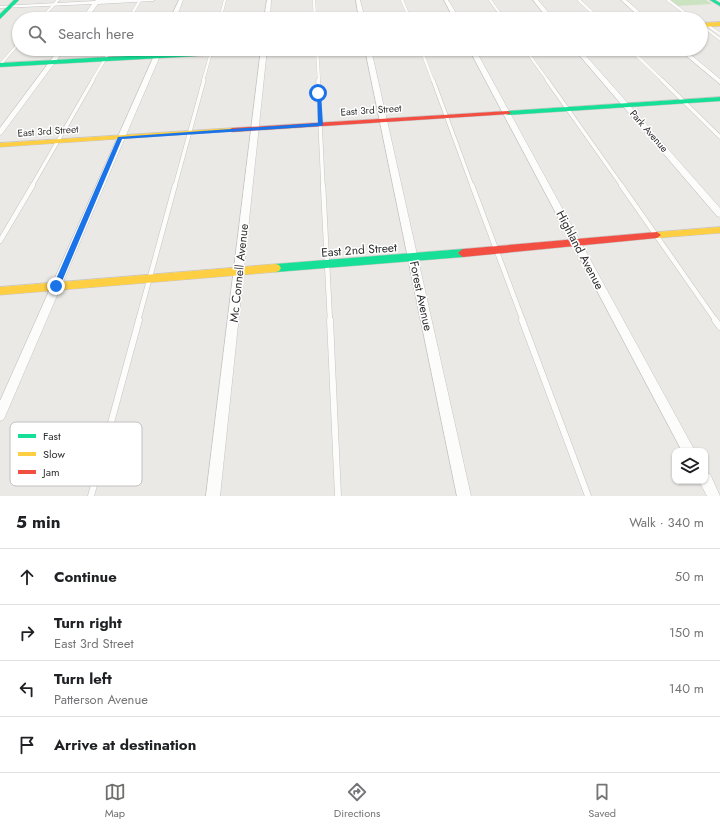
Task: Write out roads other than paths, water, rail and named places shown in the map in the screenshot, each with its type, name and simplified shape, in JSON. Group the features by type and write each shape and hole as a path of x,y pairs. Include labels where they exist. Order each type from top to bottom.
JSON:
{"street":[{"path":"0,7 14,3 54,4 97,1 153,0"},
{"path":"176,12 181,0"},
{"path":"268,12 269,0"},
{"path":"358,0 361,12"},
{"path":"446,0 452,12"},
{"path":"535,0 545,12"},
{"path":"623,0 637,12"},
{"path":"712,0 720,6"},
{"path":"89,12 97,1"},
{"path":"0,17 14,3"},
{"path":"708,25 720,24"},
{"path":"0,133 57,56"},
{"path":"0,65 105,59 128,56"},
{"path":"0,415 156,56"},
{"name":"Mc Connell Avenue","path":"213,496 263,56"},
{"name":"Forest Avenue","path":"369,56 464,496"},
{"name":"Highland Avenue","path":"476,56 575,242 688,448"},
{"name":"Park Avenue","path":"583,56 720,214"},
{"path":"689,56 720,82"},
{"name":"East 3rd Street","path":"0,146 720,99"},
{"name":"East 2nd Street","path":"0,291 413,258 575,242 720,230"},
{"path":"708,484 714,496"}],"lane":[{"path":"47,12 58,0"},
{"path":"133,12 139,0"},
{"path":"222,12 225,0"},
{"path":"314,0 315,12"},
{"path":"402,0 407,12"},
{"path":"490,0 499,12"},
{"path":"579,0 592,12"},
{"path":"668,0 684,12"},
{"path":"712,0 720,0"},
{"path":"708,28 720,34"},
{"path":"708,29 720,39"},
{"path":"0,65 12,52"},
{"path":"0,241 107,56"},
{"path":"110,422 210,56"},
{"path":"317,56 338,496"},
{"path":"424,56 588,496"},
{"path":"530,56 657,235 720,327"},
{"path":"637,56 720,137"},
{"path":"91,496 94,486"}]}
